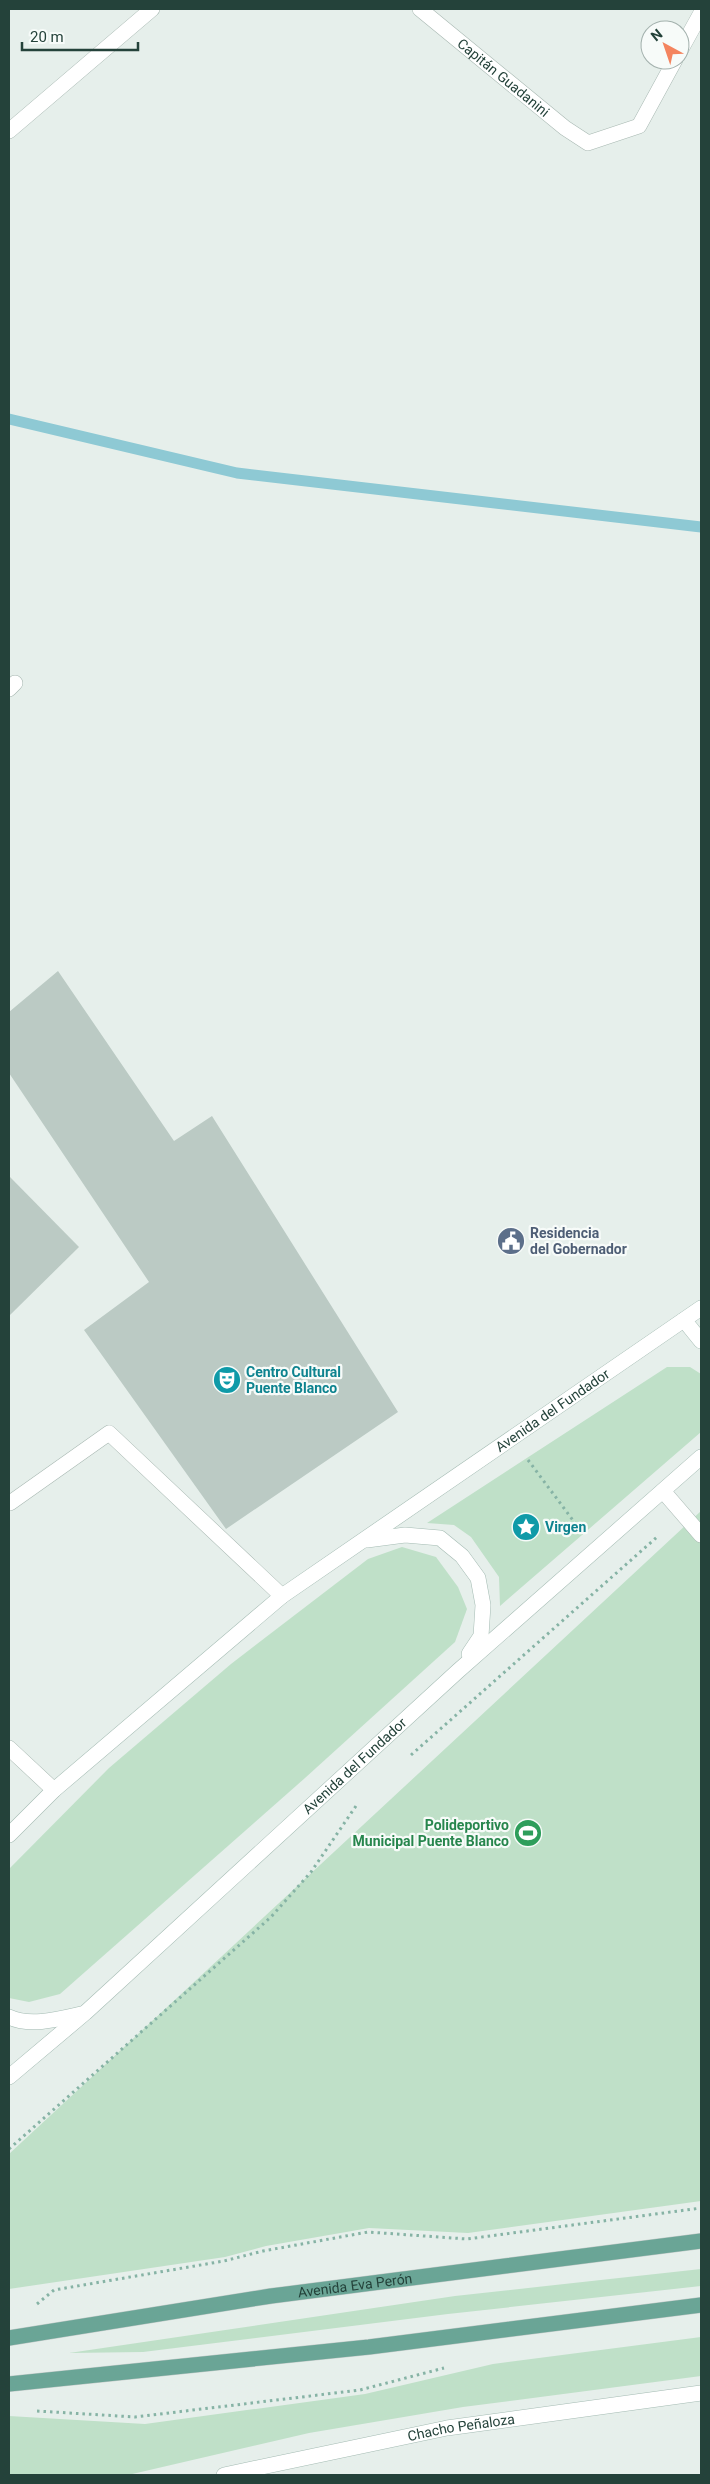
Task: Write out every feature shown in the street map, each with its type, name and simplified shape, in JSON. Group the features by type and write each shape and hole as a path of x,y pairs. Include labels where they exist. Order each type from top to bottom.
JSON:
{"main road":[{"path":"9,131 152,9"},
{"name":"Capitán Guadanini","path":"420,9 565,128 588,143 638,126 669,70"},
{"path":"690,33 701,13"},
{"name":"Avenida del Fundador","path":"9,1835 54,1790 282,1596 701,1308"},
{"path":"684,1320 701,1341"},
{"path":"10,1503 109,1433 282,1596"},
{"name":"Avenida del Fundador","path":"9,2078 85,2013 458,1671 701,1457"},
{"path":"663,1491 701,1535"},
{"path":"363,1540 405,1535 440,1538 462,1556 478,1578 483,1605 481,1636 458,1671"},
{"path":"9,1748 54,1790"},
{"path":"9,2017 16,2020 51,2021 85,2013"},
{"name":"Avenida Eva Perón","path":"9,2338 271,2296 701,2241"},
{"path":"9,2384 369,2347 701,2305"},
{"name":"Chacho Peñaloza","path":"224,2475 447,2428 701,2393"}],"path":[{"path":"513,1439 596,1550"},
{"path":"407,1759 682,1514"},
{"path":"9,2150 271,1917 311,1872 362,1798"},
{"path":"33,2308 54,2290 224,2261 263,2251 368,2232 467,2240 701,2208"},
{"path":"32,2411 135,2417 360,2390 446,2368"}],"green space":[{"path":"667,1367 690,1367 701,1374 701,1432 500,1606 499,1577 471,1537 454,1525 427,1523"},
{"name":"Polideportivo Municipal Puente Blanco","path":"701,1511 701,2201 468,2233 369,2228 266,2246 225,2257 9,2289 9,2154"},
{"path":"402,1547 436,1557 458,1587 467,1609 455,1642 305,1778 60,1994 29,2002 9,1998 9,1869 109,1768 231,1664 368,1559"},
{"path":"701,2269 701,2286 448,2314 143,2352 69,2353 455,2296"},
{"path":"701,2337 701,2376 463,2407 309,2433 128,2475 9,2475 9,2416 145,2424 365,2394 493,2364"}],"building":[{"path":"58,971 174,1141 212,1116 398,1412 226,1529 84,1330 149,1282 9,1073 9,1012"},
{"path":"9,1176 79,1247 9,1316"}],"waterway":[{"path":"9,419 237,473 701,527"}],"place":[{"name":"Residencia del Gobernador","path":"511,1241"},
{"name":"Centro Cultural Puente Blanco","path":"227,1380"},
{"name":"Virgen","path":"526,1527"},
{"name":"Polideportivo Municipal Puente Blanco","path":"528,1833"}]}
